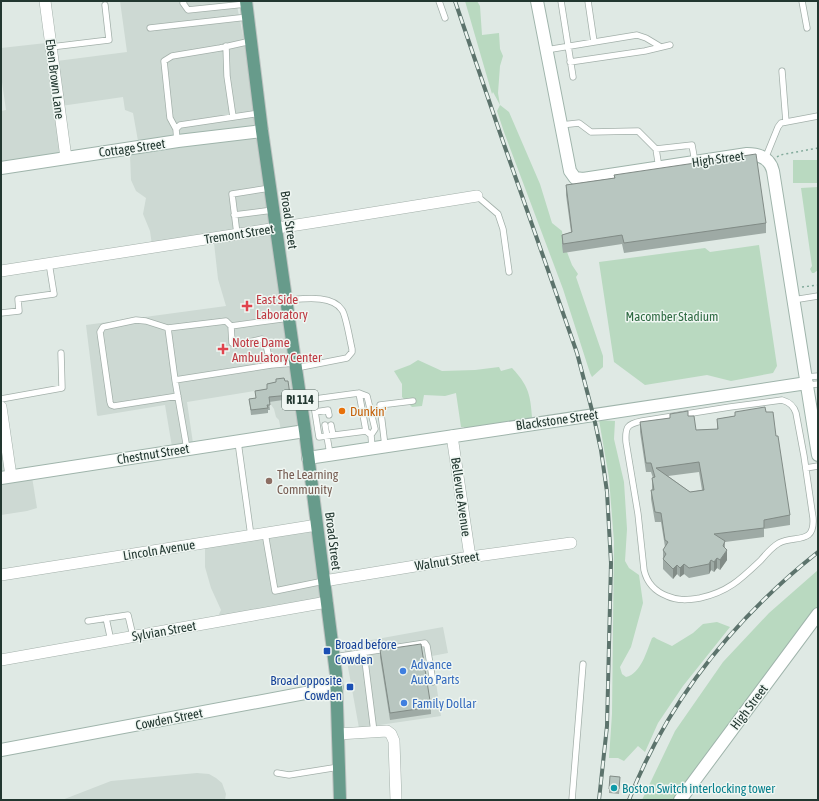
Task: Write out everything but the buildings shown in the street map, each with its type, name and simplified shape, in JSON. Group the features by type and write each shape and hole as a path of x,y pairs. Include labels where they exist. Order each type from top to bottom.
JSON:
{"main road":[{"name":"Broad Street","path":"246,2 262,131 289,318 334,657 337,687 340,800"}],"street":[{"name":"Eben Brown Lane","path":"45,1 66,158"},
{"name":"High Street","path":"537,1 570,171 575,178 583,179 747,154 760,156 767,160"},
{"name":"Cottage Street","path":"1,168 262,131"},
{"path":"767,160 773,171 793,296 811,381 818,455"},
{"name":"Tremont Street","path":"1,271 476,196"},
{"name":"Blackstone Street","path":"308,458 646,408 811,381"},
{"path":"1,407 6,477"},
{"name":"Chestnut Street","path":"6,477 238,441 305,435"},
{"name":"Bellevue Avenue","path":"452,436 470,557"},
{"name":"Lincoln Avenue","path":"1,575 317,525"},
{"name":"Walnut Street","path":"324,581 470,557 571,543"},
{"name":"Sylvian Street","path":"1,660 327,602"},
{"name":"High Street","path":"680,800 818,614"},
{"name":"Cowden Street","path":"1,750 337,687"},
{"path":"338,734 387,731 391,734 394,741 396,800"}],"lane":[{"path":"184,1 183,3 188,10 246,2"},
{"path":"439,1 445,18"},
{"path":"561,1 573,77"},
{"path":"588,1 594,42"},
{"path":"802,1 807,28"},
{"path":"51,47 109,40 105,5"},
{"path":"150,28 248,17"},
{"path":"546,50 641,36 661,47"},
{"path":"177,142 176,129 170,118 164,61 172,56 251,41"},
{"path":"570,62 670,45"},
{"path":"226,46 227,76 233,116"},
{"path":"782,71 786,122"},
{"path":"176,129 180,126 260,112"},
{"path":"767,160 778,127 781,123 818,116"},
{"path":"561,125 579,123 591,132 638,130 656,149 660,168"},
{"path":"656,149 692,145 695,162"},
{"path":"237,234 232,194 270,188"},
{"path":"476,196 498,214 503,229 509,272"},
{"path":"234,216 273,210"},
{"path":"1,313 19,312 18,299 54,294 49,263"},
{"path":"793,296 818,296"},
{"path":"175,380 271,365 295,365 347,358 352,352 352,349 342,310 336,304 321,298 286,300"},
{"path":"231,326 289,318"},
{"path":"178,396 114,406 111,405 100,332 103,327 136,320 146,321 168,328 226,321 231,326 232,343 236,345 262,339 265,341 271,365"},
{"path":"168,328 187,449"},
{"path":"1,400 62,388 61,353"},
{"path":"300,401 360,393 367,396 374,429 371,435 372,448"},
{"path":"360,393 366,430 371,435"},
{"path":"313,399 319,437"},
{"path":"385,446 380,405 413,401"},
{"path":"785,401 791,404 795,409 806,468 813,525 809,535 803,538 779,543 732,586 723,591 707,596 683,600 675,599 658,591 646,578 626,442 626,430 629,425 642,421 730,407 785,401"},
{"path":"315,412 325,414"},
{"path":"328,425 330,436 330,454"},
{"path":"305,435 319,437 366,430"},
{"path":"238,441 252,536"},
{"path":"806,468 818,466"},
{"path":"265,533 274,591 324,581"},
{"path":"88,621 128,615 133,636"},
{"path":"106,618 111,640"},
{"path":"334,657 425,643 427,646 433,682"},
{"path":"364,653 374,732"},
{"path":"572,800 583,664"},
{"path":"276,773 289,775 339,767"}],"path":[{"path":"767,160 780,155 818,148"},
{"path":"793,296 802,287 818,285"}],"shaded area":[{"path":"120,1 236,1 263,134 304,433 282,436 279,420 276,417 274,409 261,390 187,402 194,450 173,453 165,405 97,415 86,325 226,306 218,279 214,243 153,252 150,231 143,214 146,198 136,191 131,180 130,155 140,152 133,113 125,110 123,97 61,106 67,162 1,173 1,111 6,110 1,75 1,48 46,43 49,62 127,52"},
{"path":"1,416 11,477 32,477 37,508 1,515"},
{"path":"316,531 326,604 214,625 221,610 211,588 205,567 205,547 217,544"},
{"path":"443,627 448,653 432,656 441,716 359,728 344,645"},
{"path":"197,773 209,774 222,783 226,794 225,800 62,800 111,781"}],"green space":[{"path":"465,1 477,1 480,6 482,35 499,33 500,49 503,56 500,66 498,93 500,105 493,92 492,94"},
{"path":"500,105 509,112 540,184 552,223 562,231 564,251 567,252 572,265 578,274 576,277 603,356 603,367 592,377 563,289 504,132 497,111"},
{"path":"793,160 818,160 818,183 793,183"},
{"path":"818,187 818,270 812,273 810,269 812,266 801,188"},
{"name":"Macomber Stadium","path":"759,245 777,366 773,373 731,381 707,375 645,385 614,362 599,262 705,248 710,252"},
{"path":"418,360 442,371 475,370 499,367 501,371 512,368 519,375 527,388 533,426 468,436 464,427 461,427 456,393 445,396 424,395 422,406 412,407 402,397 402,384 394,371 410,365"},
{"path":"599,420 615,421 614,439 624,482 627,529 625,561 629,568 639,575 643,603 631,647 620,667 622,674 626,677 631,675 640,667 652,638 654,637 672,646 693,633 703,624 717,622 730,627 683,686 658,723 645,752 638,746 624,761 618,758 609,758 612,714 614,542 609,478"},
{"path":"818,570 818,618 685,800 642,800 675,731 723,662 769,613"}],"railway":[{"path":"455,1 577,353 601,450 607,492 611,563 607,726 599,800"},
{"path":"629,800 645,763 663,728 707,663 732,633 759,605 818,552"}],"place":[{"name":"East Side Laboratory","path":"247,306"},
{"name":"Notre Dame Ambulatory Center","path":"223,349"},
{"name":"Dunkin'","path":"342,411"},
{"name":"The Learning Community","path":"269,481"},
{"name":"Broad before Cowden","path":"327,651"},
{"name":"Advance Auto Parts","path":"403,671"},
{"name":"Broad opposite Cowden","path":"350,687"},
{"name":"Family Dollar","path":"404,703"},
{"name":"Boston Switch interlocking tower","path":"614,788"}]}
